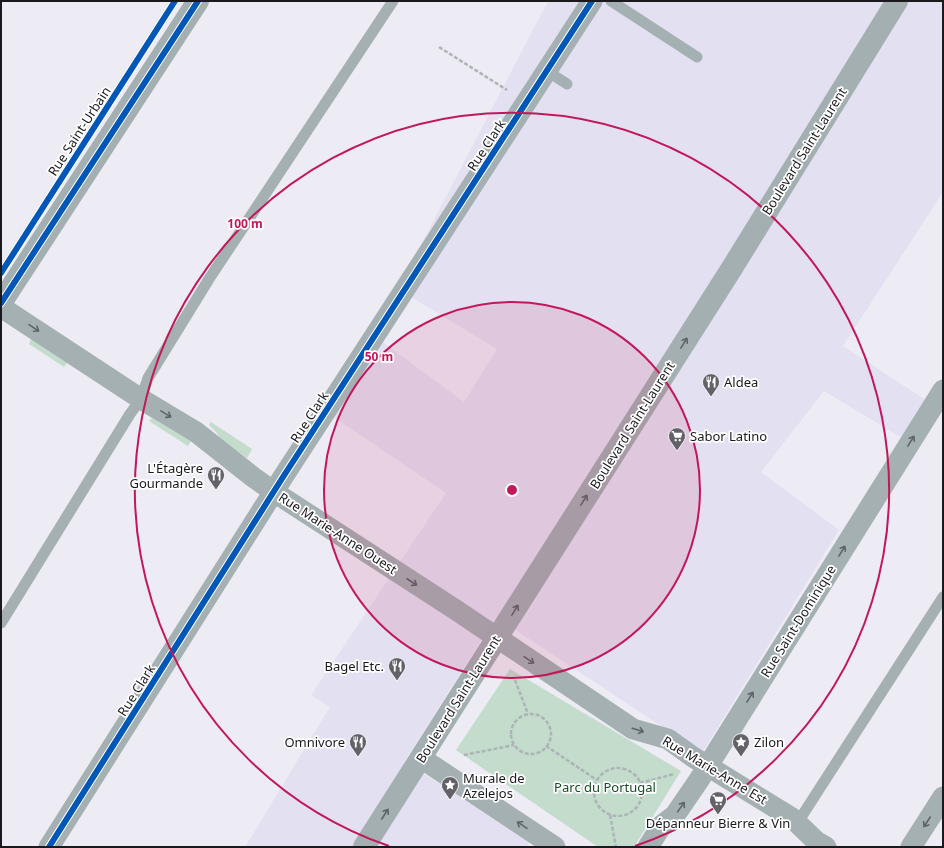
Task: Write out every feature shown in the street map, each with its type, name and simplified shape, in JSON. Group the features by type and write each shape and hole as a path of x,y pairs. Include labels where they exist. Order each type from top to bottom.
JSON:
{"main road":[{"path":"1,303 198,1"},
{"name":"Boulevard Saint-Laurent","path":"364,847 724,281 897,1"}],"street":[{"name":"Rue Clark","path":"49,847 274,492 592,1"},
{"name":"Rue Marie-Anne Ouest","path":"1,307 140,399 196,432 274,492 497,638"},
{"name":"Rue Saint-Dominique","path":"648,847 662,825 675,816 708,766 943,390"},
{"name":"Rue Marie-Anne Est","path":"497,638 633,729 668,739 708,766 798,822 817,842 826,847"},
{"path":"421,758 555,847"},
{"path":"911,847 943,797"}],"lane":[{"path":"1,623 140,399 148,378 209,279 393,1"},
{"path":"611,1 697,57"},
{"path":"547,71 567,84"},
{"path":"798,822 943,597"}],"path":[{"path":"439,47 526,102"},
{"path":"515,680 528,714"},
{"path":"528,714 538,715 547,722 551,732 550,740 546,746 541,751 531,754 518,750 511,738 511,731 514,723 519,718 528,714"},
{"path":"464,755 514,744"},
{"path":"546,746 597,780"},
{"path":"617,768 624,769 635,775 640,783 642,791 641,800 638,806 628,815 620,817 610,816 597,804 594,796 594,788 597,780 602,774 609,770 617,768"},
{"path":"640,783 678,773"},
{"path":"610,816 616,847"}],"shaded area":[{"path":"548,1 943,1 943,192 843,346 941,410 914,445 824,391 761,472 839,530 702,753 496,617 404,762 531,840 526,847 245,847 330,707 311,695 446,493 322,409 372,334 464,402 497,349 398,289"}],"green space":[{"path":"31,339 67,363 64,367 29,344"},
{"path":"152,418 191,441 188,446 149,421"},
{"path":"211,422 252,449 247,458 223,442 209,425"},
{"name":"Parc du Portugal","path":"510,669 681,771 634,847 598,847 456,750"}],"cycle path":[{"name":"Rue Saint-Urbain","path":"1,273 175,1"},
{"path":"1,303 198,1"},
{"path":"49,847 283,477 592,1"}],"place":[{"name":"Aldea","path":"711,397"},
{"name":"Sabor Latino","path":"677,451"},
{"name":"L'Étagère Gourmande","path":"216,490"},
{"name":"Bagel Etc.","path":"397,681"},
{"name":"Omnivore","path":"358,757"},
{"name":"Zilon","path":"741,757"},
{"name":"Murale de Azelejos","path":"450,800"},
{"name":"Dépanneur Bierre & Vin","path":"718,815"}]}
